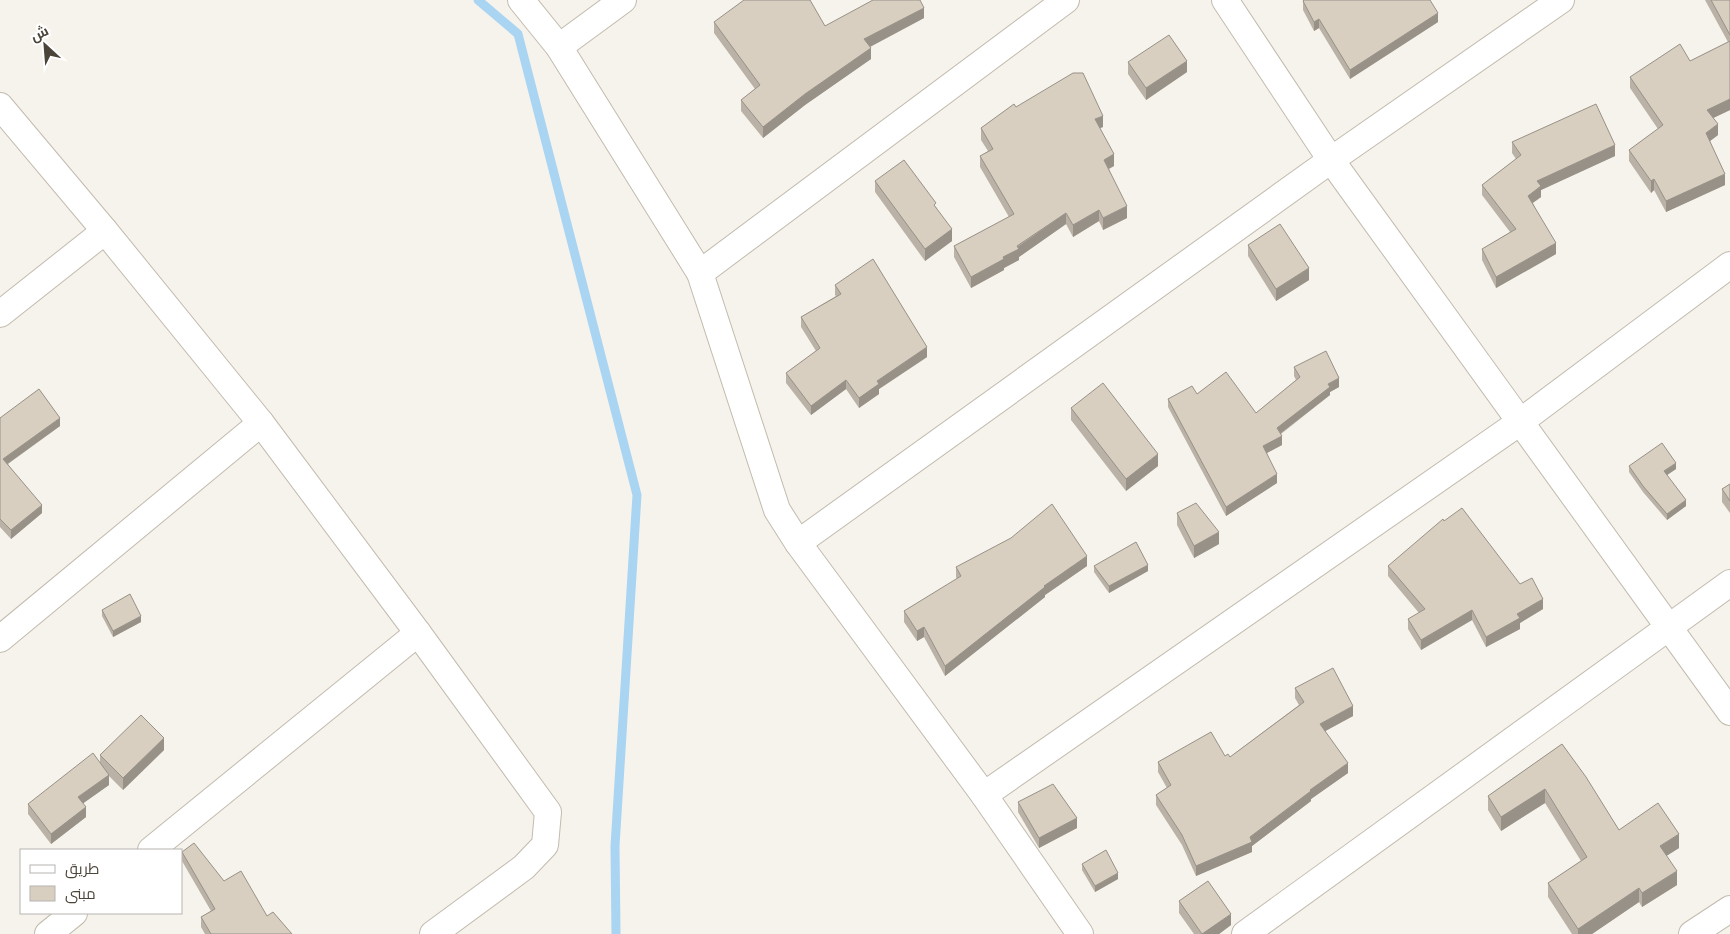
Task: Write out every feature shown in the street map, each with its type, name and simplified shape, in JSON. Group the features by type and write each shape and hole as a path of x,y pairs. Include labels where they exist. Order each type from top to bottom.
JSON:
{"street":[{"path":"521,0 559,47 700,273 777,510 798,543 984,795 1080,934"},
{"path":"559,47 623,0"},
{"path":"700,273 1066,0"},
{"path":"1225,0 1331,160 1730,712"},
{"path":"798,543 1331,160 1561,0"},
{"path":"0,106 105,231 261,423 418,633 548,812 545,846 524,867 433,934"},
{"path":"0,314 105,231"},
{"path":"984,795 1520,422 1730,265"},
{"path":"0,638 261,423"},
{"path":"1245,934 1730,583"},
{"path":"152,849 418,633"},
{"path":"1692,934 1730,909"},
{"path":"48,934 73,914"}],"building":[{"path":"744,0 810,0 825,26 873,0 920,0 924,8 864,39 871,48 805,94 763,127 741,100 760,85 714,22"},
{"path":"1304,0 1430,0 1438,13 1350,70 1319,19 1314,22"},
{"path":"1711,0 1730,0 1730,35"},
{"path":"1169,35 1187,61 1146,88 1128,62"},
{"path":"1730,41 1730,99 1707,110 1718,124 1706,133 1725,174 1666,201 1654,179 1651,181 1629,150 1663,125 1630,77 1680,44 1690,61"},
{"path":"1073,73 1083,73 1103,116 1095,119 1114,154 1104,160 1127,206 1103,218 1099,210 1073,225 1066,213 1017,246 1019,249 971,277 954,246 1014,214 980,156 993,149 981,128 1014,104 1016,107"},
{"path":"1596,104 1615,145 1537,181 1541,186 1528,196 1556,243 1496,277 1482,249 1516,229 1482,185 1521,155 1512,142"},
{"path":"904,160 936,203 934,205 952,229 925,249 875,181"},
{"path":"1280,224 1309,268 1276,289 1248,245"},
{"path":"873,259 927,347 877,381 879,384 859,398 846,380 811,406 786,373 820,348 801,317 841,294 835,285"},
{"path":"1326,351 1339,378 1328,384 1330,387 1277,428 1282,436 1263,446 1277,474 1226,507 1168,399 1192,386 1197,394 1226,372 1256,413 1300,377 1294,367"},
{"path":"1103,383 1158,454 1126,479 1071,408"},
{"path":"39,389 60,418 3,459 42,505 11,530 0,519 0,418"},
{"path":"1662,443 1676,463 1664,471 1686,500 1667,514 1629,466"},
{"path":"1730,484 1730,501 1722,489"},
{"path":"1196,503 1219,532 1194,546 1177,513"},
{"path":"1052,504 1087,556 1044,586 945,666 924,627 917,631 904,611 961,576 956,567 1011,538"},
{"path":"1462,508 1520,584 1532,578 1543,599 1517,614 1520,618 1486,637 1472,610 1421,640 1408,619 1425,609 1388,566 1443,519 1444,521"},
{"path":"1136,542 1148,565 1109,586 1094,566"},
{"path":"130,594 141,616 113,631 102,610"},
{"path":"1333,668 1353,706 1320,724 1348,763 1250,837 1252,842 1196,866 1182,835 1156,795 1171,785 1158,762 1211,732 1225,756 1228,754 1230,757 1304,702 1295,688"},
{"path":"141,715 164,738 123,778 100,755"},
{"path":"1562,744 1586,777 1619,830 1658,803 1679,834 1660,846 1677,871 1642,893 1639,888 1578,929 1548,883 1587,857 1545,789 1501,817 1488,796"},
{"path":"93,753 109,775 78,797 86,807 51,834 28,804"},
{"path":"1053,784 1077,818 1039,838 1018,802"},
{"path":"194,843 224,881 241,871 267,916 273,912 292,934 211,934 201,917 215,909 182,852"},
{"path":"1106,850 1118,873 1095,886 1082,864"},
{"path":"1208,881 1231,914 1202,934 1179,901"}],"waterway":[{"path":"478,0 518,34 637,495 615,846 616,934"}]}
